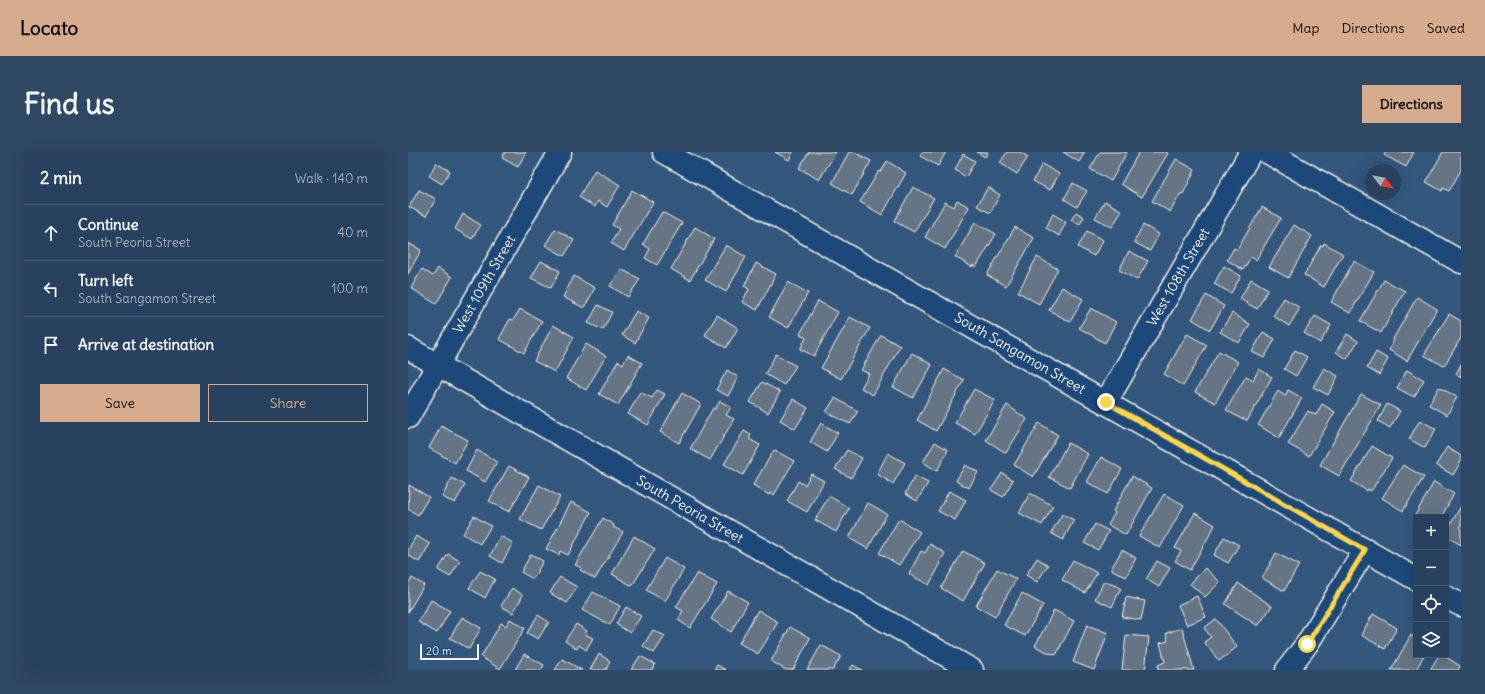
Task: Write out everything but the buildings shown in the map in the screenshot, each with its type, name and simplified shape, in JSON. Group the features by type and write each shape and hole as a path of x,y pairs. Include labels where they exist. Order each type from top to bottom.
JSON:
{"street":[{"name":"West 109th Street","path":"408,417 560,152"},
{"name":"South Sangamon Street","path":"664,152 1106,402 1413,578"},
{"name":"West 108th Street","path":"1106,402 1251,152"},
{"path":"1267,152 1461,262"},
{"name":"South Peoria Street","path":"408,348 972,670"},
{"path":"1287,670 1307,644 1365,550"},
{"path":"1449,599 1461,605"}],"route":[{"path":"1106,402 1365,550 1307,644"}]}
